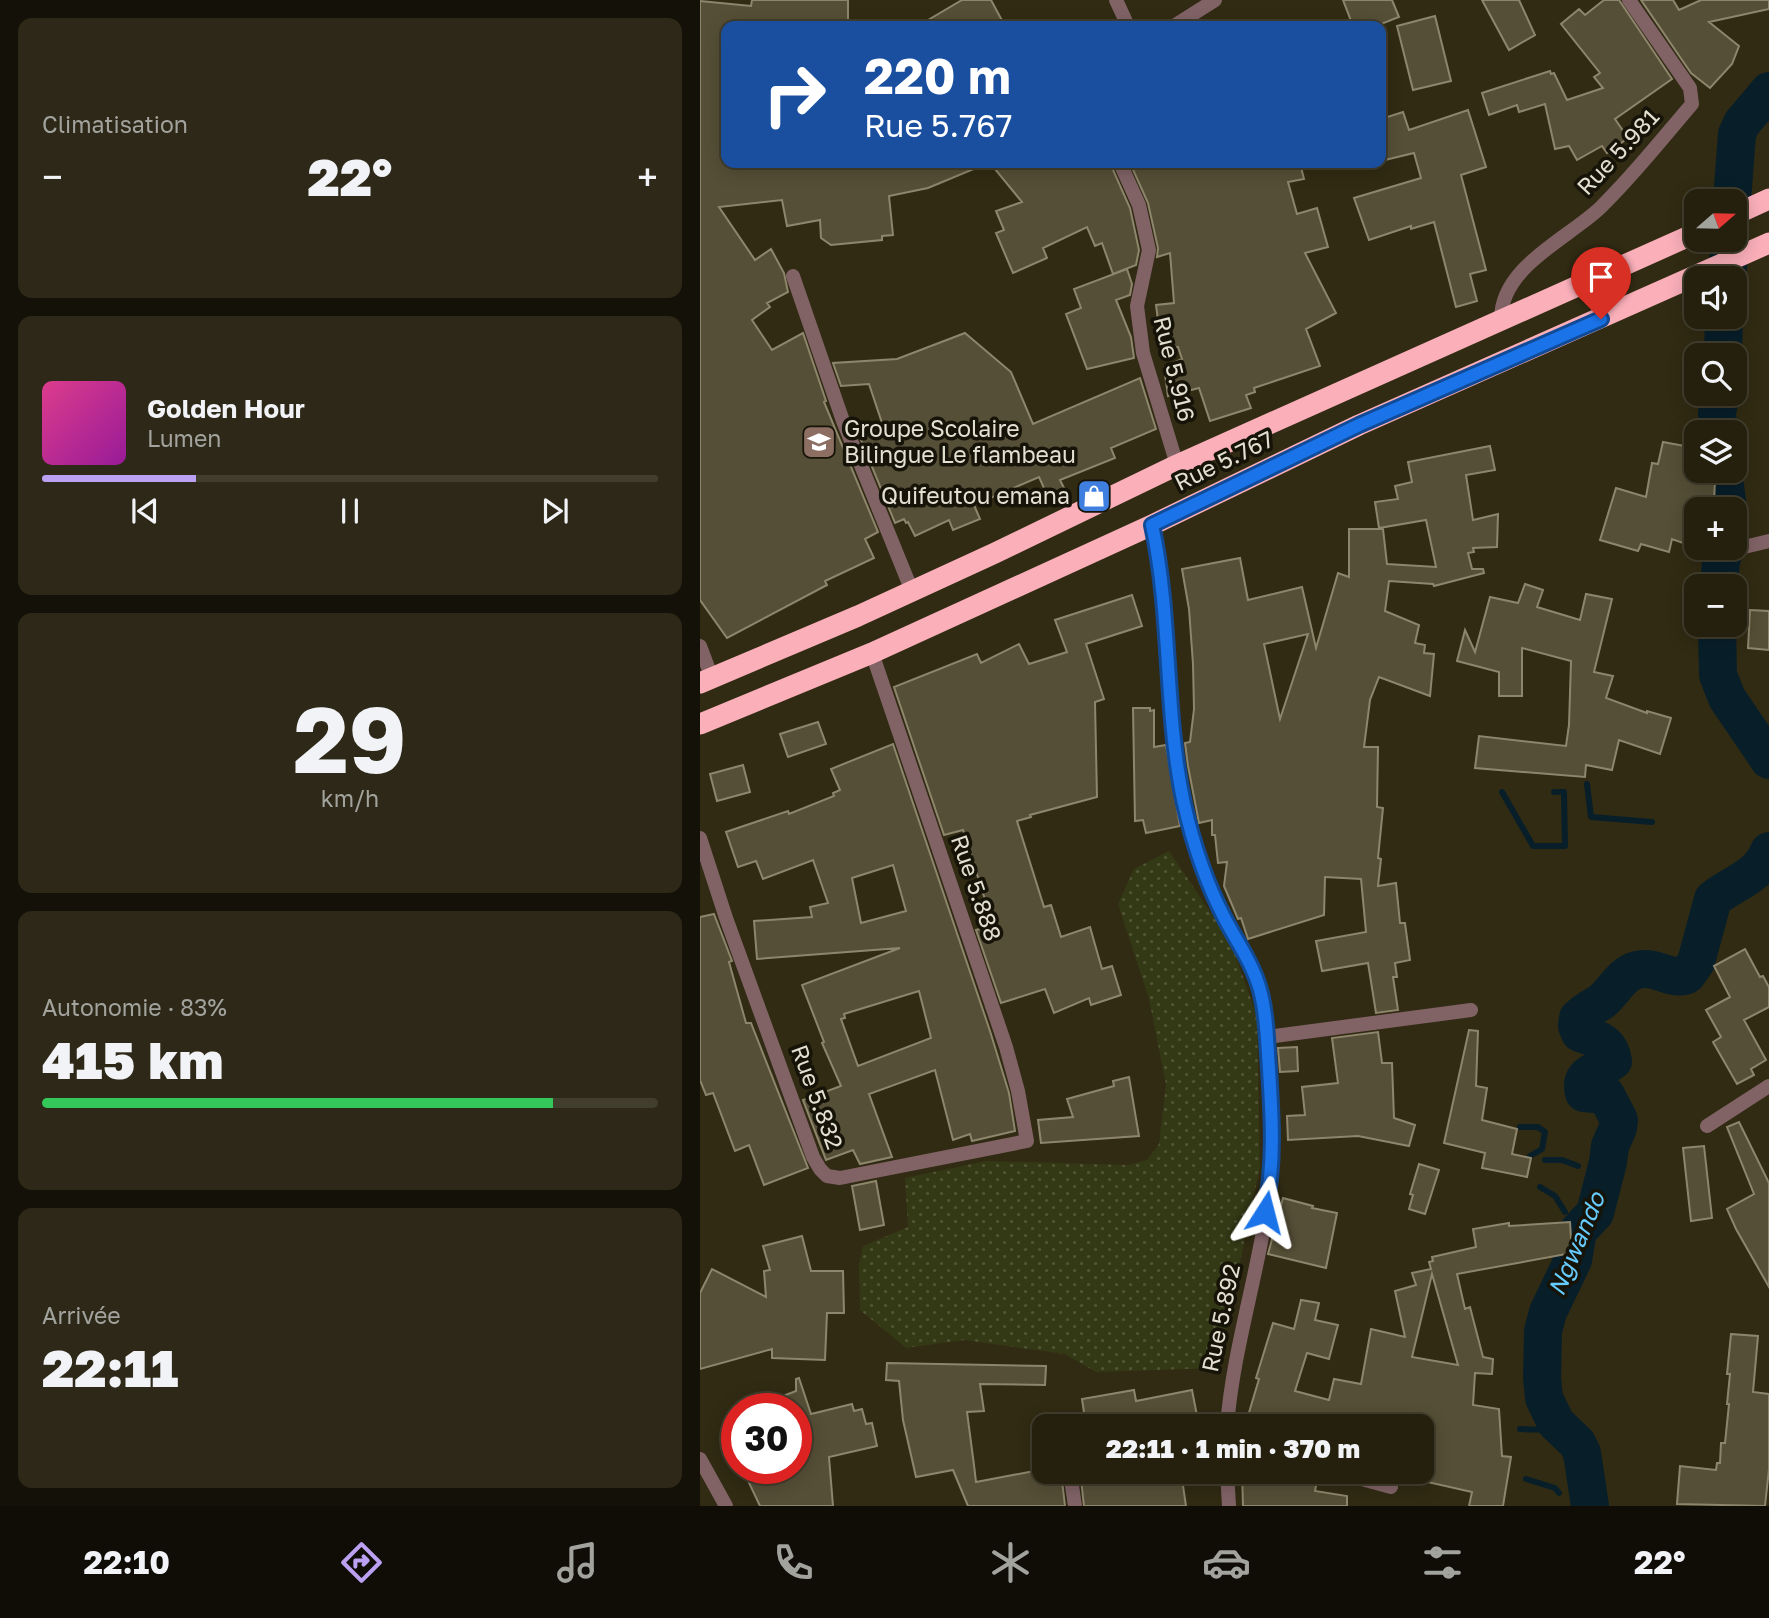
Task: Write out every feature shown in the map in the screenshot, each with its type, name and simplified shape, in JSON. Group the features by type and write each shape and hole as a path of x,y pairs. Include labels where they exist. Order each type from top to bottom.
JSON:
{"highway":[{"path":"1747,209 1769,199"},
{"path":"706,680 912,591 1177,465 1684,239"},
{"name":"Rue 5.767","path":"700,724 872,653 1152,525 1359,425 1769,243"}],"street":[{"path":"1116,0 1126,21"},
{"path":"1182,21 1215,0"},
{"name":"Rue 5.981","path":"1501,319 1504,294 1523,270 1598,209 1692,104 1690,89 1629,0"},
{"name":"Rue 5.916","path":"1122,168 1139,205 1149,250 1137,306 1143,353 1177,465"},
{"path":"793,276 858,460 912,591"},
{"name":"Rue 5.892","path":"1152,525 1162,584 1175,755 1185,804 1194,841 1213,894 1250,963 1260,991 1267,1037 1273,1126 1270,1186 1230,1387 1228,1414"},
{"path":"1747,547 1769,541"},
{"path":"700,646 706,680"},
{"name":"Rue 5.888","path":"872,653 1006,1047 1018,1091 1027,1141"},
{"name":"Rue 5.832","path":"700,838 726,918 813,1157 827,1176 840,1178 882,1171 1027,1141"},
{"path":"1267,1037 1471,1010"},
{"path":"1707,1126 1769,1086"},
{"path":"700,1459 726,1506"},
{"path":"1072,1484 1075,1506"},
{"path":"1228,1484 1230,1506"},
{"path":"1380,1484 1391,1487"}],"green space":[{"path":"1169,851 1230,941 1257,1016 1260,1167 1218,1368 1096,1372 1065,1354 964,1340 906,1348 860,1310 859,1265 863,1246 908,1227 905,1178 986,1161 1128,1165 1147,1160 1159,1144 1166,1084 1149,999 1118,904 1134,869"}],"building":[{"path":"752,0 848,0 848,21 721,21 721,168 976,168 928,188 889,196 893,235 882,236 882,240 831,245 821,238 820,220 787,226 782,200 719,207 755,260 771,249 784,273 788,292 767,303 770,307 752,320 772,350 803,333 826,401 824,402 878,532 865,539 874,558 825,581 827,585 727,638 700,600 700,1 751,6"},
{"path":"962,0 991,0 1002,21 926,21"},
{"path":"1343,0 1392,0 1399,17 1386,22 1351,21"},
{"path":"1482,0 1519,0 1535,35 1509,50"},
{"path":"1604,0 1619,0 1672,79 1615,119 1628,138 1607,153 1602,146 1577,160 1569,146 1555,149 1545,104 1519,112 1517,105 1489,115 1482,93 1550,71 1551,74 1554,73 1567,100 1603,88 1594,77 1600,73 1561,24 1579,9 1585,15"},
{"path":"1641,0 1673,0 1679,10 1701,0 1769,0 1769,9 1709,22 1739,46 1732,64 1710,88 1691,73"},
{"path":"1435,16 1451,81 1413,90 1397,26"},
{"path":"1468,110 1486,167 1461,175 1486,270 1470,274 1477,301 1456,307 1434,222 1411,229 1411,226 1369,240 1354,198 1421,178 1414,153 1386,160 1386,117 1403,112 1409,130"},
{"path":"994,168 1112,168 1130,208 1139,250 1136,265 1113,274 1102,243 1095,246 1087,227 1043,248 1047,258 1013,273 996,233 1004,230 996,211 1022,202"},
{"path":"1132,168 1301,168 1304,179 1288,182 1297,214 1317,208 1328,247 1305,253 1336,313 1306,329 1320,366 1254,388 1255,392 1246,395 1251,408 1210,421 1199,388 1168,396 1164,367 1182,359 1178,347 1162,351 1156,305 1174,303 1170,253 1157,257 1158,248 1148,203"},
{"path":"1127,269 1132,284 1130,295 1116,300 1131,337 1134,358 1087,369 1066,314 1081,308 1074,289"},
{"path":"965,333 1011,372 1033,424 1140,378 1156,429 1111,448 1115,458 1060,480 1065,490 1048,497 1039,477 974,505 980,519 953,530 949,520 915,536 904,519 895,523 859,435 883,426 869,384 841,386 833,363 897,359"},
{"path":"1663,442 1684,446 1684,483 1715,483 1714,497 1684,497 1683,543 1672,539 1669,552 1641,544 1638,551 1600,540 1616,488 1646,497 1652,463 1658,464"},
{"path":"1490,446 1495,470 1466,475 1473,520 1498,514 1497,547 1473,548 1474,552 1468,553 1472,569 1483,569 1484,573 1434,586 1389,581 1385,611 1419,625 1415,643 1425,645 1424,653 1434,654 1430,696 1379,677 1370,700 1364,747 1378,747 1377,807 1383,808 1378,886 1396,883 1400,923 1405,923 1410,960 1395,963 1397,977 1393,977 1398,1010 1376,1013 1368,963 1322,971 1316,941 1366,932 1361,879 1325,877 1324,915 1248,939 1241,918 1238,919 1224,886 1227,862 1218,863 1212,820 1199,823 1188,766 1185,743 1190,742 1194,709 1193,664 1189,609 1182,569 1240,558 1248,600 1302,587 1316,648 1338,573 1349,577 1349,529 1383,529 1387,564 1436,567 1426,520 1379,528 1375,502 1398,499 1395,486 1412,482 1408,462","holes":["1308,634 1280,719 1264,644"]},
{"path":"1525,584 1543,590 1537,607 1580,620 1586,594 1612,599 1594,672 1613,676 1606,698 1647,713 1671,718 1660,754 1619,740 1612,770 1586,765 1585,777 1475,768 1479,736 1566,746 1571,661 1522,648 1522,696 1499,696 1499,672 1457,661 1465,630 1475,652 1490,597 1518,603"},
{"path":"1132,595 1142,626 1086,644 1104,699 1095,702 1097,797 1017,821 1044,907 1051,905 1061,937 1090,927 1102,969 1112,966 1121,995 1091,1005 1089,998 1054,1013 1045,989 1001,1003 976,930 993,925 963,830 944,835 894,687 977,654 981,663 1019,644 1029,664 1067,652 1055,620"},
{"path":"1750,610 1769,611 1769,650 1748,648"},
{"path":"1133,708 1154,710 1154,747 1166,745 1180,826 1146,833 1143,820 1135,821"},
{"path":"818,722 826,744 788,757 780,734"},
{"path":"893,744 990,1031 1009,1093 1015,1131 972,1141 970,1134 953,1140 935,1070 869,1094 892,1157 860,1164 853,1150 826,1160 803,1100 841,1086 822,1043 824,1042 802,985 900,948 757,959 754,921 812,917 810,907 828,903 813,860 763,879 756,861 738,867 726,832 788,811 789,814 834,796 833,793 840,790 831,769","holes":["893,865 906,911 861,923 852,878","919,991 931,1038 858,1066 841,1019 845,1018 844,1014"]},
{"path":"743,765 750,792 717,801 710,774"},
{"path":"714,914 732,961 729,962 746,1023 751,1023 808,1168 764,1185 749,1145 735,1151 713,1093 706,1095 700,1080 700,917"},
{"path":"1745,949 1760,977 1763,976 1769,987 1769,1007 1744,1020 1766,1060 1751,1069 1754,1075 1737,1084 1713,1042 1721,1037 1706,1010 1730,997 1714,966"},
{"path":"1469,1030 1478,1031 1476,1086 1487,1088 1482,1120 1517,1129 1512,1154 1531,1158 1527,1177 1482,1168 1485,1153 1444,1143"},
{"path":"1378,1032 1382,1063 1392,1063 1394,1118 1415,1125 1409,1146 1358,1136 1288,1140 1287,1116 1305,1115 1302,1087 1338,1083 1332,1038"},
{"path":"1297,1047 1298,1071 1280,1072 1278,1048"},
{"path":"1129,1077 1139,1136 1041,1143 1038,1120 1073,1117 1067,1099 1114,1086 1113,1081"},
{"path":"1739,1122 1769,1183 1769,1287 1727,1209 1754,1194 1727,1127"},
{"path":"1704,1146 1712,1218 1691,1221 1683,1148"},
{"path":"1419,1164 1439,1170 1425,1214 1409,1209 1413,1195 1410,1194"},
{"path":"876,1181 884,1225 860,1230 852,1186"},
{"path":"1283,1198 1337,1213 1326,1268 1268,1254"},
{"path":"1570,1222 1572,1253 1457,1274 1465,1309 1470,1307 1483,1357 1493,1359 1492,1374 1475,1373 1473,1405 1499,1409 1502,1456 1511,1457 1503,1506 1469,1506 1472,1492 1434,1483 1434,1414 1249,1414 1259,1379 1256,1378 1273,1323 1294,1329 1301,1300 1319,1303 1315,1320 1338,1325 1329,1359 1307,1353 1295,1391 1329,1400 1334,1379 1361,1384 1371,1329 1405,1337 1395,1291 1416,1285 1412,1273 1431,1269 1429,1262 1433,1261 1432,1257 1476,1247 1473,1229 1509,1223 1509,1226","holes":["1432,1274 1458,1365 1412,1357"]},
{"path":"802,1236 811,1271 843,1271 844,1313 827,1313 825,1360 772,1358 772,1349 700,1369 700,1293 712,1269 766,1297 764,1271 770,1270 763,1246"},
{"path":"1731,1334 1758,1336 1753,1392 1769,1394 1769,1469 1765,1506 1677,1504 1680,1466 1716,1470 1717,1463 1720,1463 1729,1404 1730,1374 1727,1374"},
{"path":"887,1363 1046,1366 1045,1385 980,1384 984,1411 967,1412 976,1482 1032,1471 1032,1484 1062,1484 1065,1506 968,1506 953,1470 916,1477 903,1420 899,1381 886,1380"},
{"path":"799,1378 804,1393 791,1393 796,1391 796,1379"},
{"path":"1134,1390 1136,1401 1192,1390 1197,1414 1084,1414 1082,1399"},
{"path":"852,1404 854,1411 862,1409 866,1424 872,1423 877,1446 829,1457 833,1506 760,1506 750,1484 812,1484 812,1414"},
{"path":"1082,1484 1183,1484 1186,1506 1084,1506"},
{"path":"1242,1484 1316,1484 1315,1491 1347,1496 1347,1506 1243,1506"}],"waterway":[{"name":"Ngwando","path":"1733,189 1737,134 1742,123 1769,91"},
{"name":"Ngwando","path":"1728,266 1729,252"},
{"name":"Ngwando","path":"1723,343 1724,329"},
{"name":"Ngwando","path":"1718,406 1718,420"},
{"name":"Ngwando","path":"1725,483 1726,497"},
{"name":"Ngwando","path":"1720,574 1721,560"},
{"name":"Ngwando","path":"1717,637 1718,675 1727,698 1769,760"},
{"path":"1587,784 1591,817 1652,822"},
{"path":"1502,792 1533,846 1565,846 1564,792 1554,792"},
{"name":"Ngwando","path":"1590,1506 1582,1453 1577,1443 1556,1423 1544,1398 1542,1378 1543,1331 1548,1312 1573,1260 1578,1231 1595,1213 1610,1146 1619,1120 1606,1095 1584,1093 1584,1080 1587,1076 1613,1061 1606,1045 1580,1033 1578,1018 1601,1002 1625,977 1637,970 1650,969 1677,976 1687,975 1696,962 1713,899 1752,873 1765,860 1769,851"},
{"path":"1520,1127 1538,1127 1545,1132 1542,1149 1530,1156"},
{"path":"1545,1160 1562,1160 1578,1166"},
{"path":"1540,1187 1555,1196 1565,1212"},
{"path":"1520,1429 1548,1430 1553,1433"},
{"path":"1526,1479 1555,1488 1559,1493"}],"place":[{"name":"Groupe Scolaire Bilingue Le flambeau","path":"819,442"},
{"name":"Quifeutou emana","path":"1094,496"}],"route":[{"path":"1265,1212 1270,1186 1273,1126 1267,1037 1260,991 1250,963 1213,894 1194,841 1185,804 1175,755 1162,584 1152,525 1359,425 1601,319"}]}
